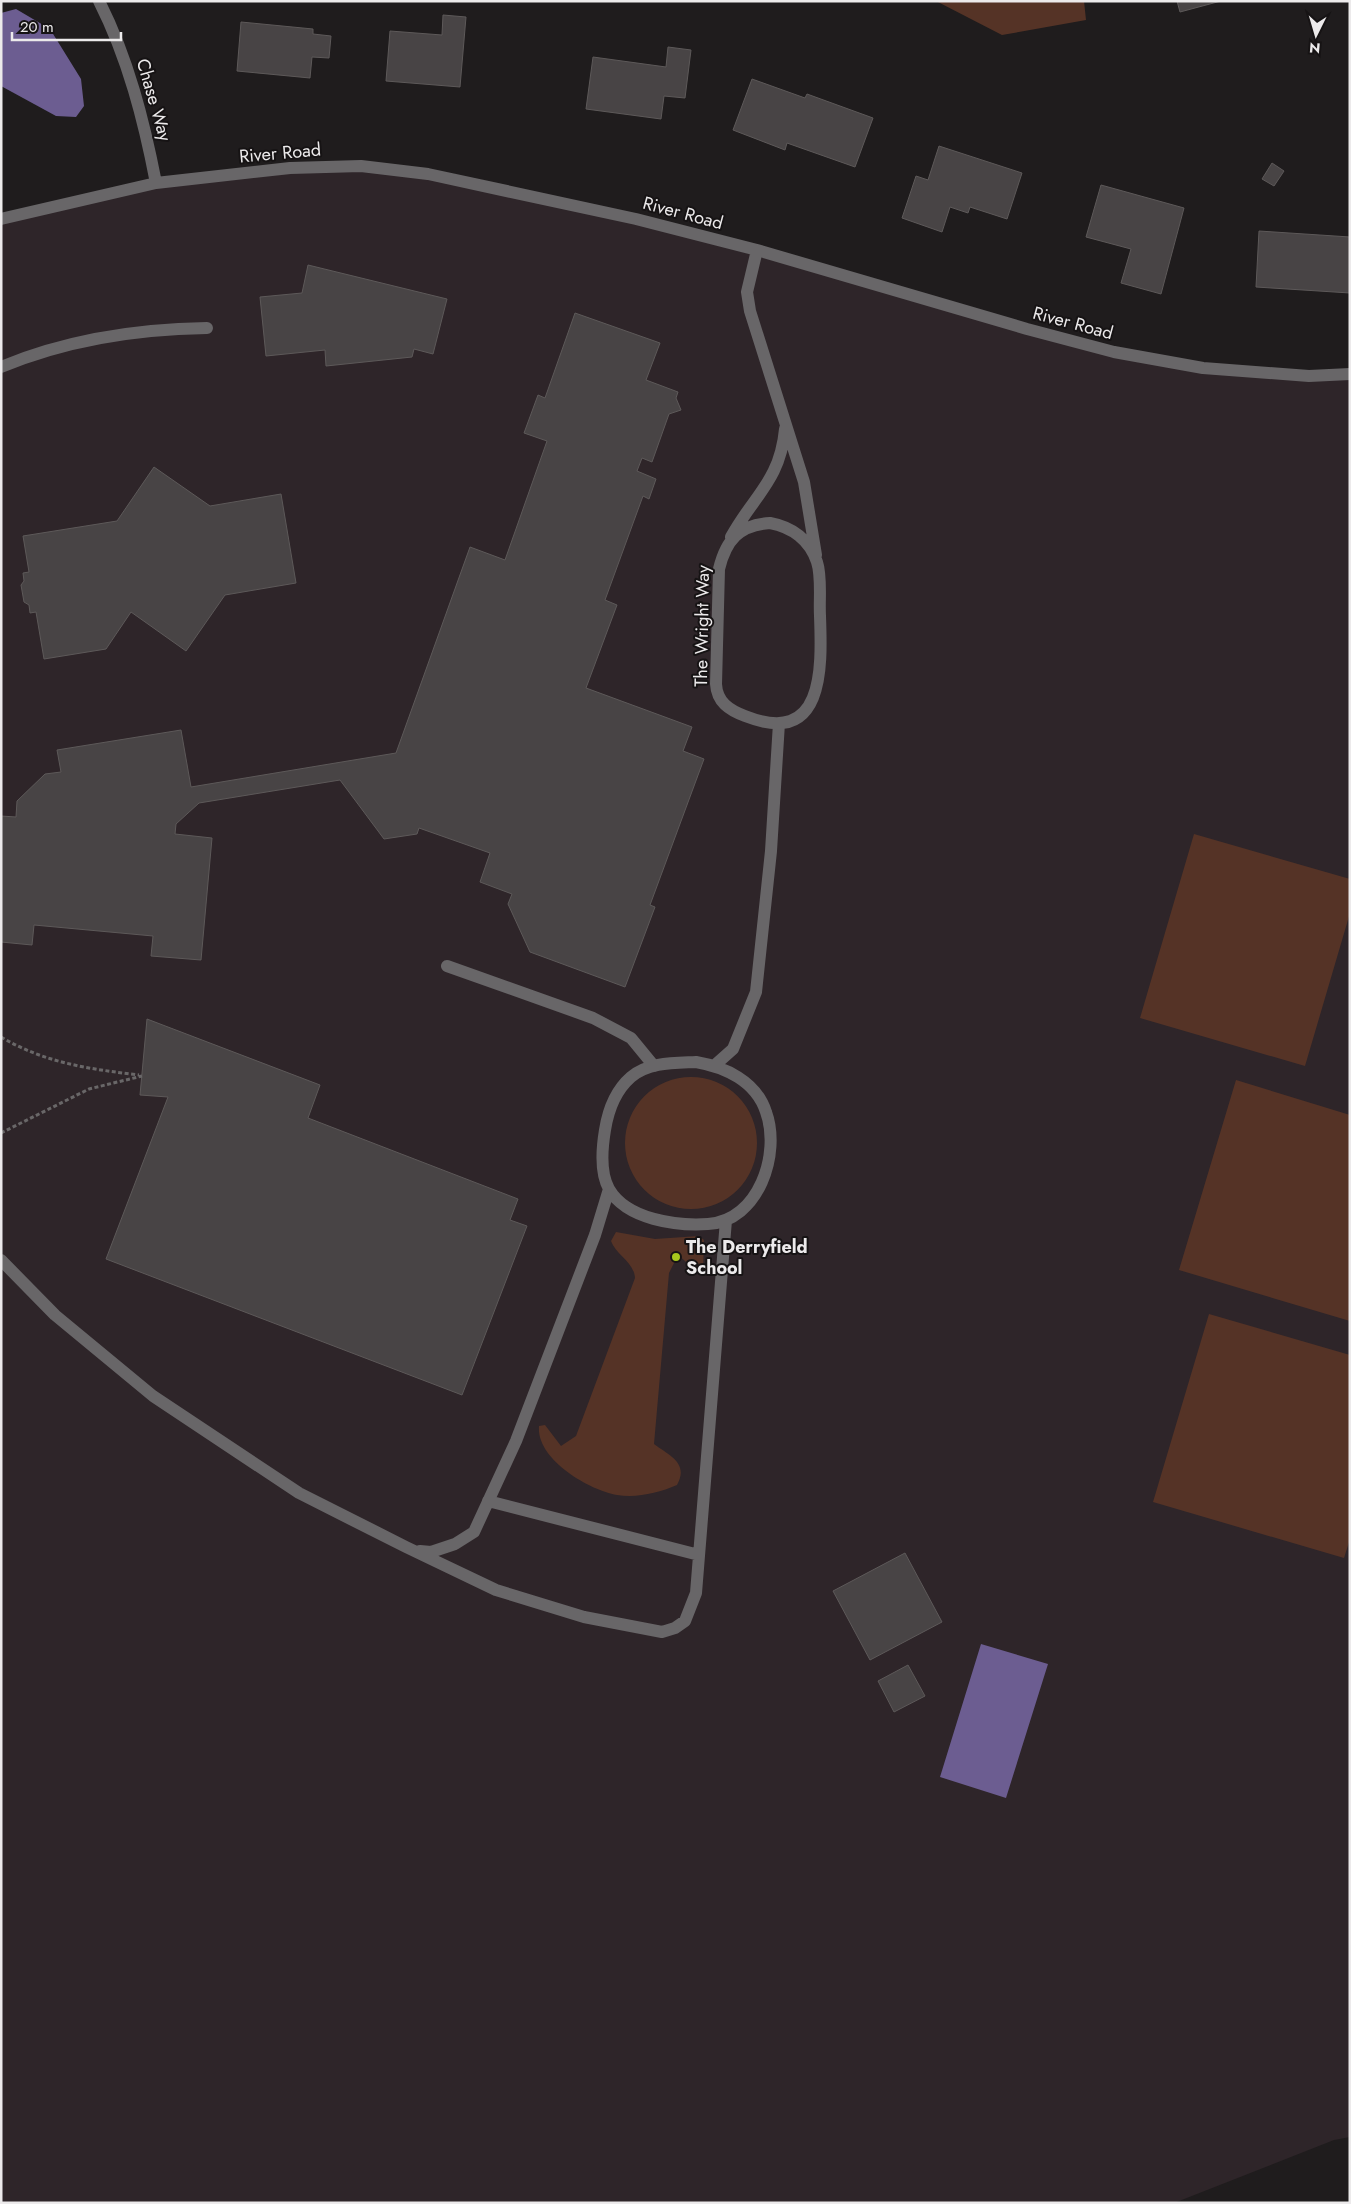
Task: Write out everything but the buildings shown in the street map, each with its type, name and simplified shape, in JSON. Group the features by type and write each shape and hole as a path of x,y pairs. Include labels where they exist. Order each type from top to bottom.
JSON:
{"street":[{"name":"Chase Way","path":"99,1 112,26 128,70 149,147 156,183"},
{"name":"River Road","path":"1,219 156,183 290,168 361,166 428,174 636,219 757,250 1028,329 1114,352 1203,368 1309,376 1350,374"},
{"name":"The Wright Way","path":"757,250 747,292 750,311 771,384 786,422 804,482 818,563 821,644 815,695 809,708 802,715 793,721 779,723 759,721 743,715 724,704 717,694 716,608 719,569 723,551 737,534 747,527 770,523 793,530 809,546 818,563"},
{"path":"1,367 29,356 87,340 168,328 207,328"},
{"path":"723,551 740,520 775,471 781,457 786,422"},
{"path":"715,1065 733,1049 756,992 771,851 779,723"},
{"path":"447,966 593,1018 631,1038 654,1066"},
{"path":"696,1062 715,1065 738,1076 757,1096 766,1112 771,1140 766,1172 757,1193 745,1209 726,1220 710,1224 677,1223 641,1215 621,1203 609,1189 602,1162 607,1116 613,1100 631,1077 659,1063 696,1062"},
{"path":"415,1551 431,1552 455,1544 474,1532 516,1441 595,1235 609,1189"},
{"path":"1,1260 55,1315 153,1396 298,1494 496,1590 584,1618 662,1632 674,1628 685,1621 691,1611 696,1593 726,1220"},
{"path":"488,1501 699,1555"}],"path":[{"path":"1,1037 26,1052 66,1064 142,1076 89,1089 1,1133"}],"shaded area":[{"path":"936,1 1084,1 1086,20 1002,35"},
{"path":"16,9 50,29 81,79 84,106 76,117 56,116 1,86 1,13"},
{"name":"The Derryfield School","path":"361,166 532,195 1027,329 1203,368 1350,374 1350,2137 1334,2140 1174,2203 1,2203 1,219 156,183"},
{"path":"1194,834 1350,879 1350,913 1305,1066 1140,1018"},
{"path":"691,1077 704,1078 716,1082 738,1096 752,1118 756,1130 756,1156 752,1168 738,1190 716,1204 704,1208 691,1209 678,1208 666,1204 644,1190 630,1168 626,1156 625,1143 626,1130 630,1118 644,1096 666,1082 678,1078"},
{"path":"1236,1080 1350,1115 1350,1321 1179,1270"},
{"path":"616,1232 655,1239 699,1236 704,1240 703,1271 699,1273 678,1255 669,1273 654,1444 676,1461 681,1471 680,1477 677,1485 663,1490 625,1496 605,1492 593,1487 566,1471 546,1450 540,1438 539,1426 545,1425 561,1446 576,1436 635,1278 632,1267 613,1246 611,1241"},
{"path":"1209,1314 1350,1355 1350,1539 1344,1558 1153,1502"},
{"path":"981,1644 1048,1664 1006,1798 940,1777"}],"place":[{"name":"The Derryfield School","path":"676,1257"}]}
